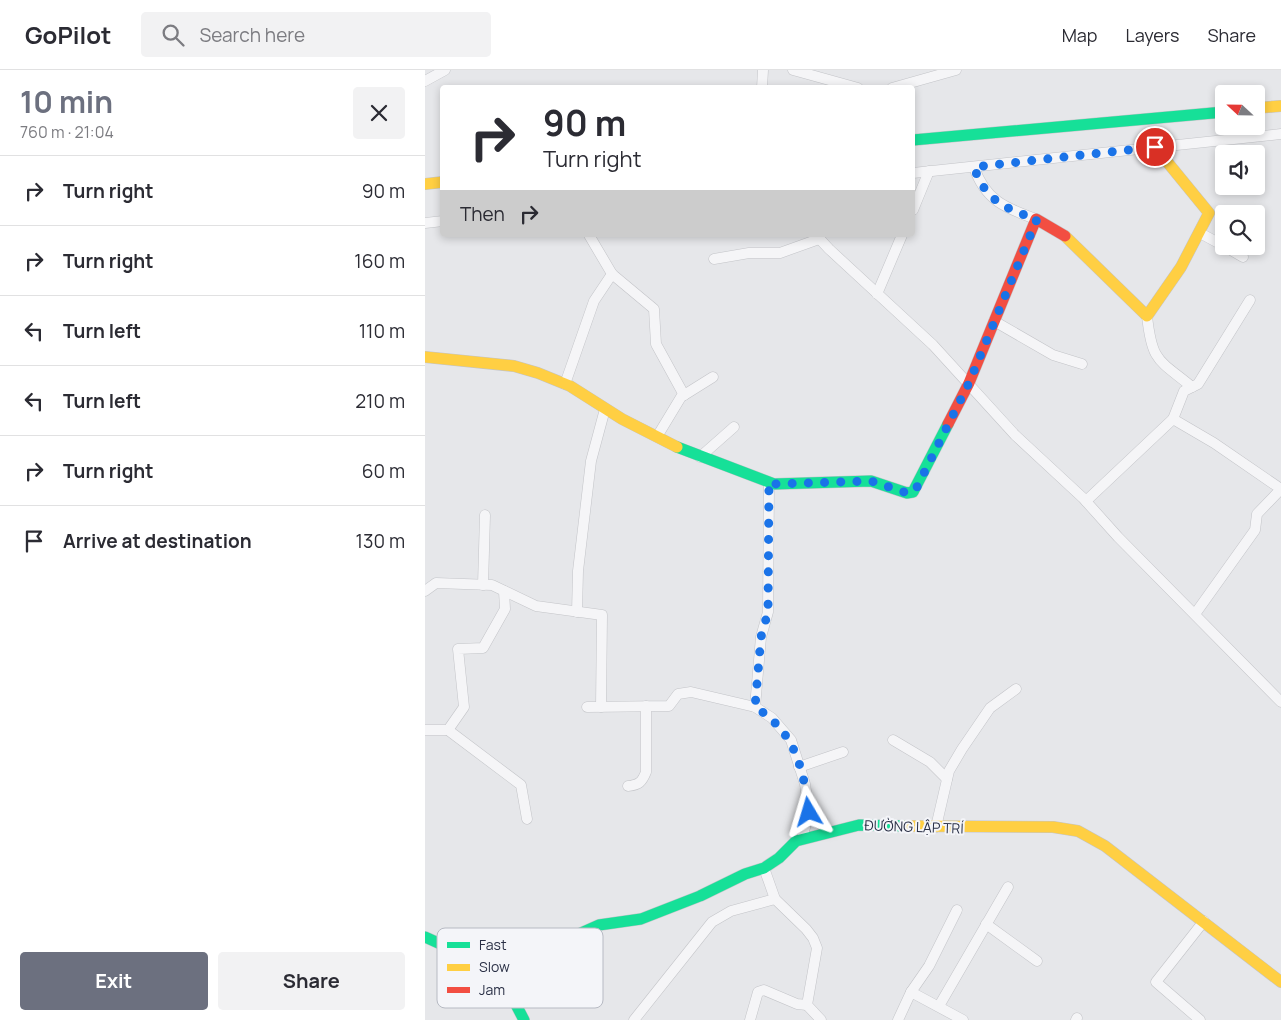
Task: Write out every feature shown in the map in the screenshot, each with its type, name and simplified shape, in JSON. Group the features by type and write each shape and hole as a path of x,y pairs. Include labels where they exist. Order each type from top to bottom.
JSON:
{"street":[{"path":"425,82 445,70"},
{"path":"762,85 763,70"},
{"path":"793,70 847,85"},
{"path":"903,85 956,70"},
{"path":"1265,107 1281,106"},
{"path":"915,140 1215,113"},
{"path":"915,173 1281,134"},
{"path":"1147,316 1181,267 1209,213 1155,147"},
{"path":"974,167 983,189 995,200 1037,219 1069,239 1147,316 1152,351 1159,360 1192,388"},
{"path":"915,205 929,171"},
{"path":"425,184 440,182"},
{"path":"425,357 514,366 565,384 605,409 701,457 774,484 871,481 907,493 913,492 969,383 1037,219"},
{"path":"425,223 440,221"},
{"path":"1199,233 1215,241"},
{"path":"590,237 612,274 654,309 656,344 684,395"},
{"path":"714,259 749,253 780,254 818,237 877,294 933,344 1015,435 1086,502 1281,702"},
{"path":"877,294 901,237"},
{"path":"565,384 594,301 612,274"},
{"path":"1086,502 1173,419 1184,391 1198,384 1250,300"},
{"path":"994,320 1053,355 1082,364"},
{"path":"658,435 684,395 713,376"},
{"path":"577,612 578,571 591,461 605,409"},
{"path":"1173,419 1222,448 1281,489 1257,514 1255,530 1195,614"},
{"path":"701,457 734,428"},
{"path":"755,707 761,637 768,612 769,482"},
{"path":"483,585 485,515"},
{"path":"425,591 436,583 493,585 535,606 602,615 601,707"},
{"path":"448,730 464,708 458,649 483,648 505,609 504,591"},
{"path":"936,827 947,779 962,748 990,708 1016,689"},
{"path":"587,707 669,706 678,694 691,692 755,707 773,718 791,740 805,784 809,812 802,840"},
{"path":"628,786 637,785 643,780 646,772 646,706"},
{"path":"425,730 448,730 521,784 527,819"},
{"path":"893,740 930,762 947,779"},
{"path":"799,767 843,752"},
{"name":"ĐƯỜNG LẬP TRÍ","path":"592,928 599,925 641,919 700,896 745,874 764,868 779,858 796,842 859,824 936,827 1053,827 1078,831 1105,846 1281,982"},
{"path":"764,868 775,899 810,934 817,948 807,1005"},
{"path":"939,1006 1008,887"},
{"path":"634,1020 712,922 731,911 775,899"},
{"path":"898,1020 911,992 929,966 957,910"},
{"path":"1200,1020 1157,982 1204,921"},
{"path":"987,924 1037,961"},
{"path":"425,937 437,942"},
{"path":"750,1020 758,992 764,990 797,1004 807,1005 821,1020"},
{"path":"911,992 963,1020"},
{"path":"518,1008 524,1020"}],"traffic: fast":[{"path":"915,140 1215,113"},
{"path":"677,447 774,484 871,481 907,493 913,492 948,424"},
{"path":"592,928 599,925 641,919 700,896 745,874 764,868 779,858 796,841 859,825 905,826"},
{"path":"425,937 437,942"},
{"path":"518,1008 524,1020"}],"traffic: slow":[{"path":"1265,107 1281,106"},
{"path":"1065,236 1147,316 1181,267 1209,213 1155,147"},
{"path":"425,184 440,182"},
{"path":"425,357 514,366 538,373 570,386 622,419 677,447"},
{"path":"905,826 1053,827 1078,831 1105,846 1281,982"}],"traffic: jam":[{"path":"948,424 969,383 1036,219 1065,236"}],"route":[{"path":"809,812 805,784 791,740 773,718 755,707 761,637 768,612 769,482 774,484 871,481 907,493 913,492 917,487 969,383 1037,219 995,200 983,189 974,167 1155,147"}]}
